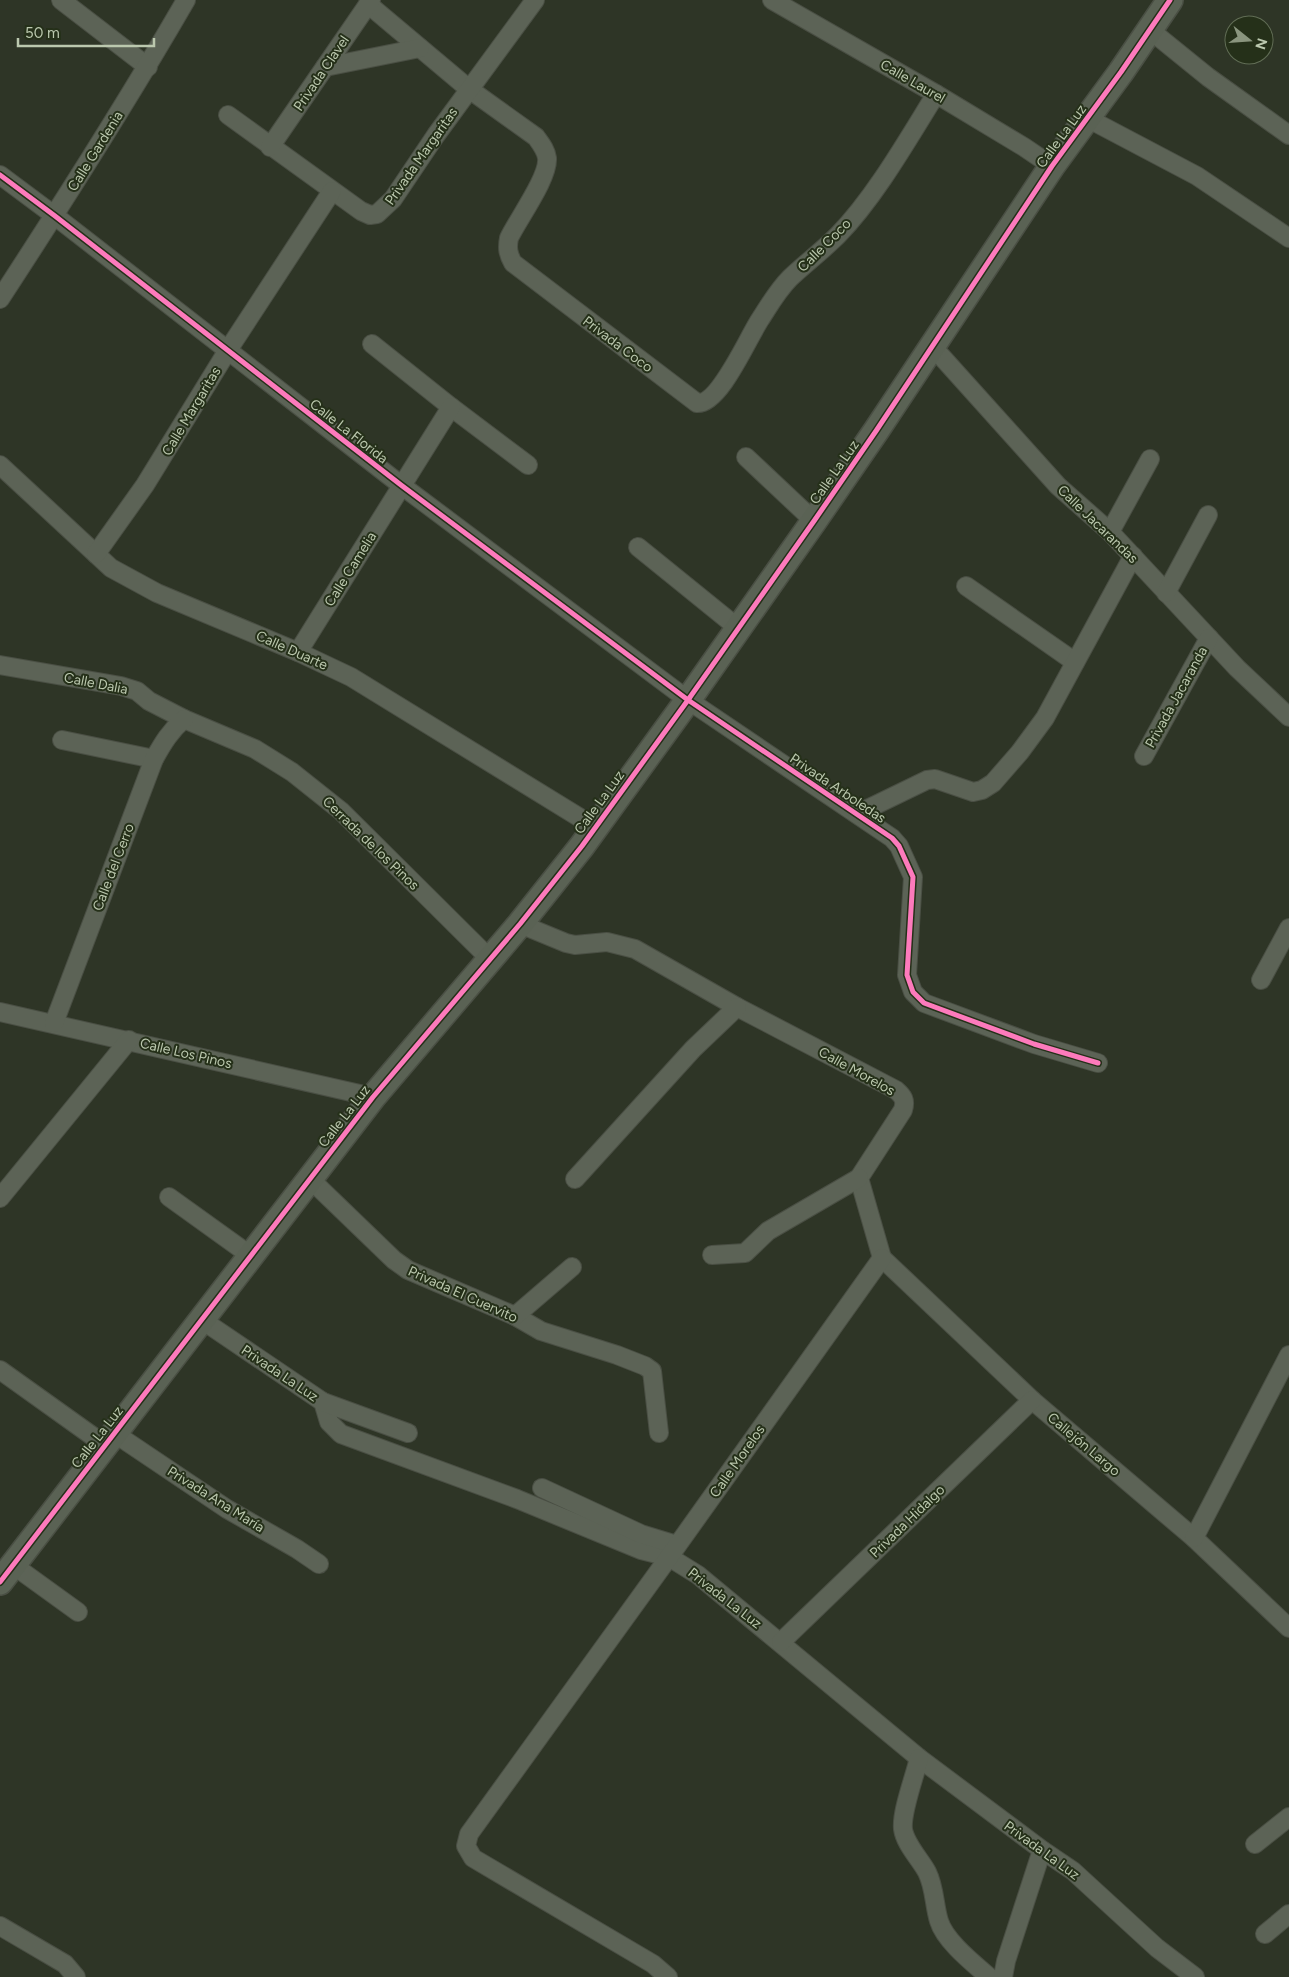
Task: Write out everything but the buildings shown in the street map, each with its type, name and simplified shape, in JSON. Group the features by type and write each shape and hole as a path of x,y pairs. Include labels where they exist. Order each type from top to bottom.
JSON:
{"street":[{"path":"61,0 148,67"},
{"name":"Calle Gardenia","path":"0,299 55,216 148,67 186,0"},
{"name":"Privada Margaritas","path":"228,115 361,211 370,215 377,214 392,199 469,89 535,0"},
{"name":"Calle Laurel","path":"772,0 936,94 1052,166"},
{"name":"Calle La Luz","path":"6,1574 372,1097 520,924 588,836 688,700 814,522 933,347 1052,166 1170,0"},
{"path":"370,2 420,48 469,89"},
{"name":"Privada Clavel","path":"270,147 370,2"},
{"path":"1150,30 1208,77 1289,135"},
{"path":"325,67 420,48"},
{"name":"Privada Coco","path":"469,89 536,137 543,147 547,158 545,170 509,238 507,247 513,263 691,400 703,403 712,396"},
{"name":"Calle Coco","path":"712,396 735,364 755,327 777,293 838,234 856,213 882,178 936,94"},
{"path":"1087,118 1197,176 1289,238"},
{"name":"Calle La Florida","path":"0,175 401,485 688,700"},
{"name":"Calle Margaritas","path":"96,554 145,485 228,350 332,191"},
{"path":"372,344 528,465"},
{"name":"Calle Jacarandas","path":"933,347 1058,486 1110,532 1209,638 1289,716"},
{"name":"Calle Camelia","path":"298,652 451,407"},
{"path":"746,457 814,522"},
{"path":"1110,532 1150,459"},
{"name":"Calle Duarte","path":"0,465 111,568 156,593 298,652 351,677 588,836"},
{"path":"1166,593 1208,515"},
{"path":"638,547 738,628"},
{"path":"857,814 927,780 935,779 973,792 982,790 994,783 1038,729 1133,556"},
{"path":"966,586 1076,662"},
{"name":"Privada Jacaranda","path":"1144,756 1209,638"},
{"name":"Calle Dalia","path":"0,664 122,686 137,691 149,701 184,719"},
{"name":"Privada Arboledas","path":"688,700 892,838 899,846 913,877 907,975 913,992 924,1003 1034,1044 1098,1063"},
{"name":"Calle del Cerro","path":"54,1023 154,759 165,738 184,719"},
{"name":"Cerrada de los Pinos","path":"184,719 255,749 292,772 341,811 490,959"},
{"path":"62,740 154,759"},
{"name":"Calle Morelos","path":"520,924 575,945 607,942 635,949 736,1007 896,1090 901,1095 905,1104 903,1110 859,1178"},
{"path":"1261,980 1289,928"},
{"path":"576,1178 693,1049 736,1007"},
{"name":"Calle Los Pinos","path":"0,1012 372,1097"},
{"path":"0,1198 129,1040"},
{"name":"Privada El Cuervito","path":"309,1178 394,1260 408,1270 515,1316 541,1331 645,1366 652,1372 659,1433"},
{"path":"712,1255 746,1253 768,1232 859,1178 882,1258"},
{"path":"169,1197 251,1256"},
{"name":"Calle Morelos","path":"668,1977 653,1964 473,1858 466,1846 469,1834 882,1258"},
{"name":"Callejón Largo","path":"882,1258 1032,1400 1194,1538 1289,1628"},
{"path":"515,1316 572,1267"},
{"name":"Privada La Luz","path":"202,1320 323,1402 328,1422 341,1434 517,1499 641,1550 673,1551 698,1575 919,1758 1073,1871 1157,1948 1195,1977"},
{"path":"1194,1538 1289,1355"},
{"name":"Privada Ana María","path":"0,1370 109,1439 297,1549 319,1564"},
{"name":"Privada Hidalgo","path":"781,1642 1032,1400"},
{"path":"323,1402 408,1432"},
{"path":"542,1488 673,1551"},
{"path":"6,1574 78,1612"},
{"path":"919,1758 903,1820 904,1834 927,1874 932,1888 938,1920 943,1932 989,1977"},
{"path":"1255,1844 1289,1817"},
{"path":"1003,1977 1006,1961 1042,1850"},
{"path":"1265,1934 1289,1914"},
{"path":"0,1926 65,1964 76,1977"}],"cycle path":[{"path":"0,1582 373,1097 520,924 582,846 814,521 1052,166 1121,72 1170,0"},
{"path":"0,175 401,485 688,700 892,838 899,846 913,877 907,975 913,992 924,1003 1034,1044 1098,1063"}]}
